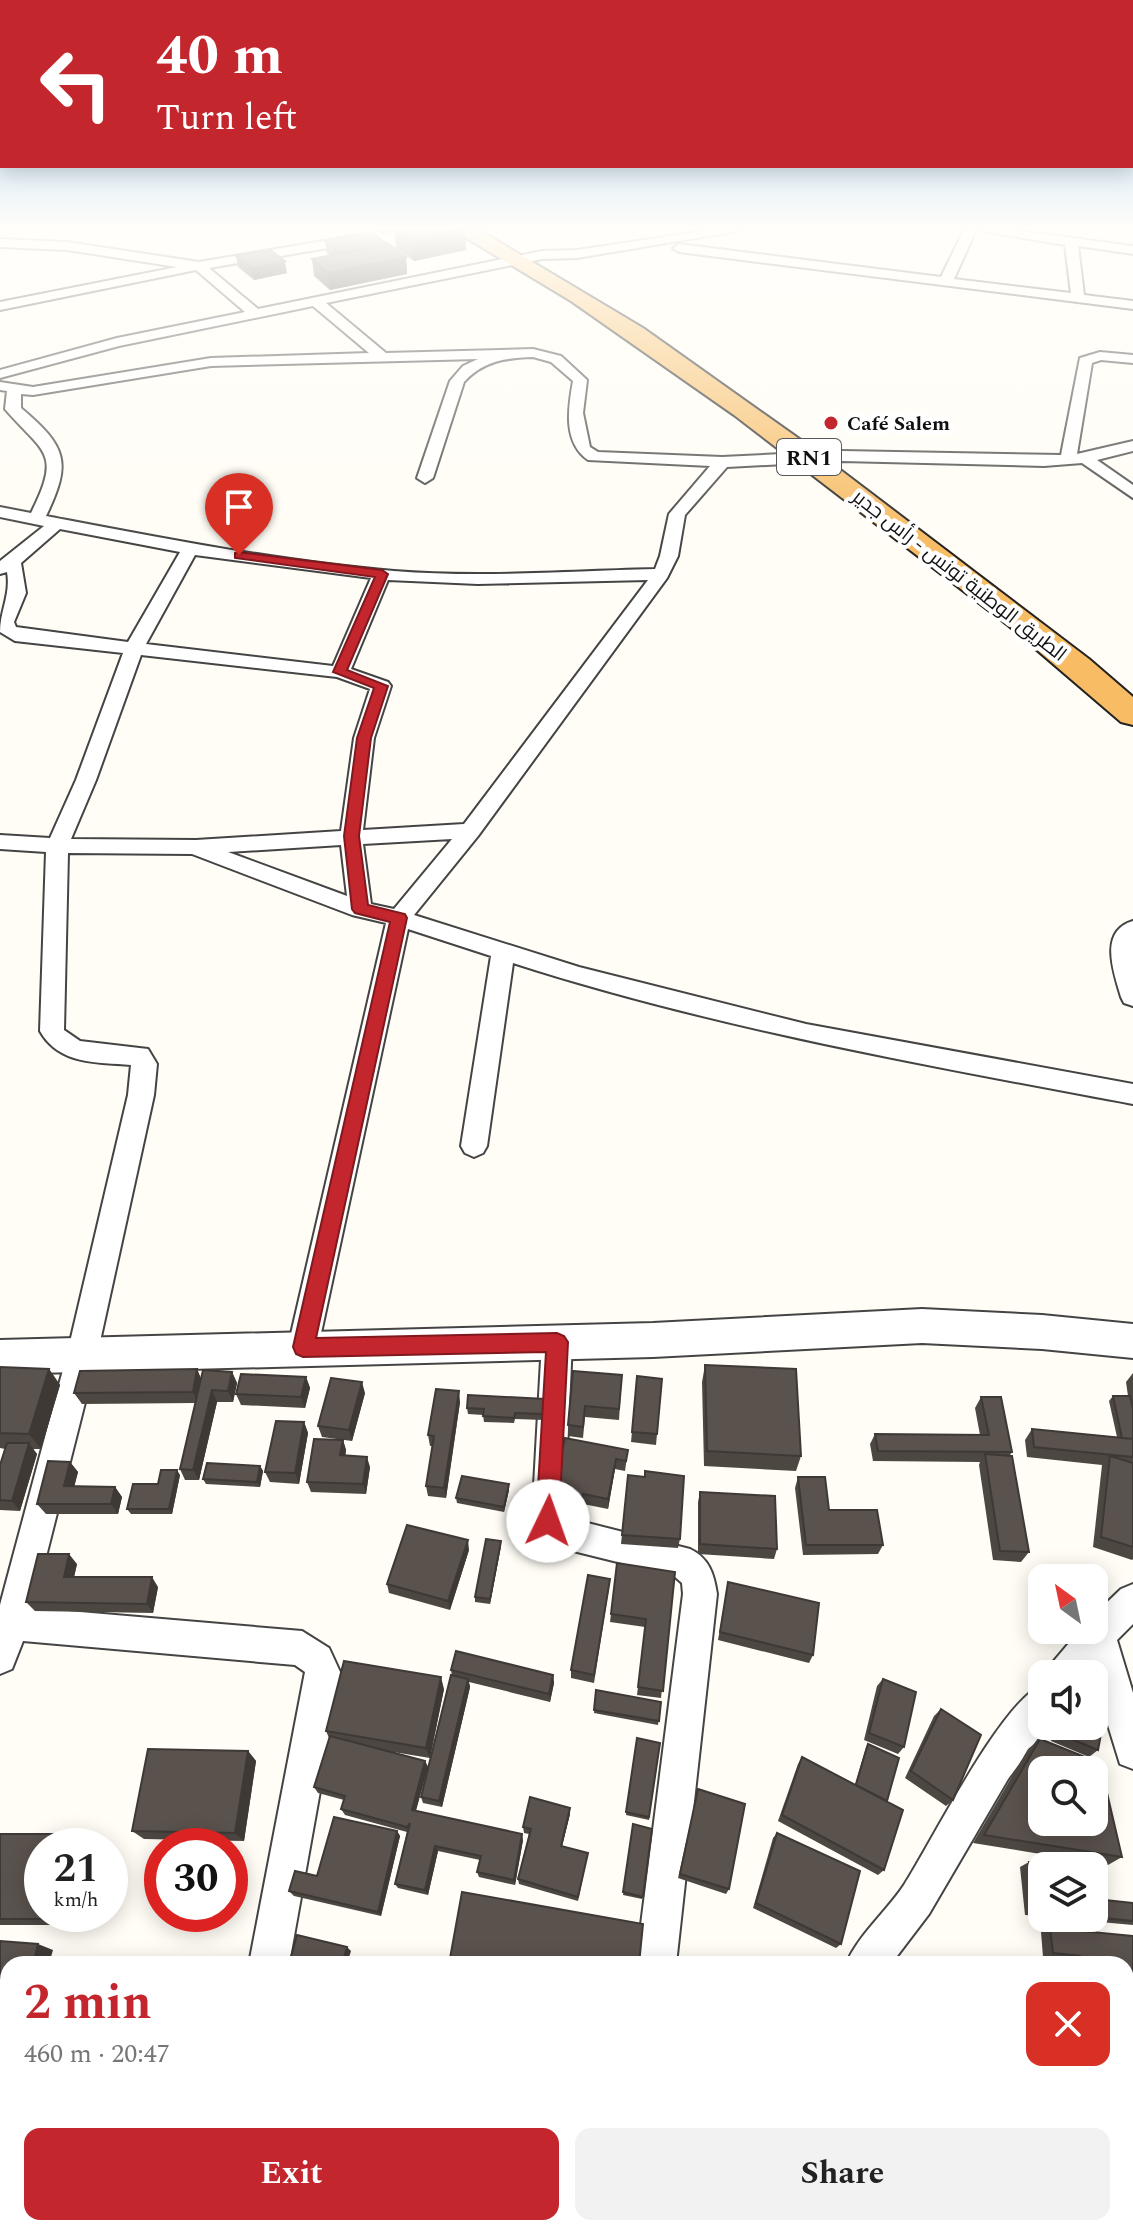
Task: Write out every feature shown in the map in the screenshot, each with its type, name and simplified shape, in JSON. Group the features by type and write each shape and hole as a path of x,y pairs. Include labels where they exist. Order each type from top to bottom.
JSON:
{"highway":[{"name":"الطريق الوطنية تونس - رأس جدير","path":"640,334 811,458 1020,619 1133,715"},
{"name":"الطريق الوطنية تونس - رأس جدير","path":"665,334 718,367 1027,593"}],"street":[{"path":"0,374 155,334"},
{"path":"355,334 380,355"},
{"path":"36,520 56,471 50,451 30,423 6,414 7,388 60,388 211,362 380,355 533,353 551,356 580,380 576,423 583,449 594,457 722,462 842,456 1076,459 1133,446"},
{"path":"425,478 457,381 468,369 498,354"},
{"path":"1076,459 1085,361 1100,356 1133,359"},
{"path":"1076,459 1133,493"},
{"path":"303,1347 399,918 470,831 661,574 669,556 677,514 722,462"},
{"path":"0,512 190,549 382,574 478,579 661,574"},
{"path":"55,524 6,566 20,584 5,622 8,630 15,635 340,672 376,682 382,690 364,738 351,836 360,909"},
{"path":"0,1657 12,1623 82,1355 141,1095 144,1064 139,1056 66,1048 56,1041 52,1031 57,846 86,780 135,647 190,549"},
{"path":"340,672 382,574"},
{"path":"0,842 57,846 194,847 470,831"},
{"path":"194,847 360,909 399,918 577,975 806,1033 1133,1094"},
{"path":"1133,929 1123,939 1120,949 1133,997"},
{"path":"474,1146 503,951"},
{"path":"0,1357 557,1342 922,1326 1042,1332 1133,1341"},
{"path":"557,1342 548,1521 553,1530 678,1561 693,1568 698,1575 700,1594 657,1956"},
{"path":"1108,1625 1133,1601"},
{"path":"12,1623 302,1648 317,1660 324,1674 271,1956"},
{"path":"1077,1660 1090,1644"},
{"path":"1101,1644 1133,1751"},
{"path":"872,1956 916,1901 995,1766 1028,1722"}],"building":[{"path":"705,1365 796,1369 801,1456 707,1451"},
{"path":"0,1367 49,1369 29,1434 0,1433"},
{"path":"197,1369 193,1392 74,1393 80,1371"},
{"path":"203,1370 232,1372 228,1391 212,1390 193,1470 180,1469"},
{"path":"573,1371 622,1375 619,1409 585,1406 583,1427 568,1425"},
{"path":"241,1374 306,1377 301,1397 236,1394"},
{"path":"637,1376 662,1379 657,1434 632,1432"},
{"path":"331,1378 362,1382 349,1430 318,1426"},
{"path":"436,1389 459,1391 444,1488 426,1486 434,1436 428,1435"},
{"path":"468,1395 545,1399 544,1414 515,1413 514,1418 483,1416 484,1409 467,1408"},
{"path":"1113,1396 1130,1396 1133,1439 1122,1438"},
{"path":"981,1397 1001,1397 1012,1452 878,1451 875,1434 989,1435"},
{"path":"276,1421 304,1422 295,1473 265,1472"},
{"path":"1032,1429 1133,1439 1133,1457 1034,1447"},
{"path":"565,1438 628,1450 626,1461 616,1459 608,1499 583,1494 578,1519 549,1513"},
{"path":"314,1439 343,1440 340,1455 367,1457 363,1484 307,1482"},
{"path":"7,1443 29,1443 12,1501 0,1500 0,1465"},
{"path":"985,1454 1012,1456 1029,1552 1000,1551"},
{"path":"1110,1456 1133,1463 1133,1547 1101,1537"},
{"path":"48,1461 70,1462 64,1486 115,1487 111,1504 37,1504"},
{"path":"207,1463 260,1466 257,1482 203,1479"},
{"path":"161,1470 177,1470 169,1509 127,1509 133,1484 158,1484"},
{"path":"645,1471 684,1476 680,1539 622,1535 628,1475 645,1477"},
{"path":"462,1476 509,1484 504,1507 456,1498"},
{"path":"798,1477 825,1477 829,1510 877,1510 883,1545 806,1545"},
{"path":"700,1492 775,1496 777,1549 700,1544"},
{"path":"407,1525 468,1540 448,1601 387,1584"},
{"path":"486,1539 501,1541 490,1599 475,1597"},
{"path":"38,1554 69,1554 64,1577 152,1577 147,1604 26,1602"},
{"path":"617,1563 675,1572 663,1691 638,1687 646,1619 611,1614"},
{"path":"588,1575 610,1579 594,1675 571,1670"},
{"path":"728,1582 819,1603 813,1655 720,1632"},
{"path":"456,1651 553,1675 549,1694 451,1670"},
{"path":"344,1661 441,1677 426,1748 326,1731"},
{"path":"451,1675 468,1679 439,1801 421,1797"},
{"path":"883,1679 916,1692 904,1747 869,1733"},
{"path":"596,1690 661,1702 659,1721 594,1710"},
{"path":"941,1709 981,1735 953,1800 911,1771"},
{"path":"330,1736 425,1761 412,1810 522,1834 514,1880 477,1872 481,1856 435,1846 425,1890 395,1884 410,1823 407,1827 341,1809 345,1796 314,1787"},
{"path":"637,1738 660,1743 649,1817 626,1812"},
{"path":"1039,1740 1082,1756 1030,1756"},
{"path":"1074,1740 1100,1740 1098,1750"},
{"path":"868,1744 899,1758 887,1801 856,1785"},
{"path":"148,1749 248,1751 236,1828 144,1828 144,1831 132,1831"},
{"path":"802,1757 903,1810 884,1870 782,1815"},
{"path":"1028,1760 1028,1836 1108,1836 1108,1797 1122,1857 1108,1855 1108,1852 984,1835"},
{"path":"698,1789 745,1804 729,1889 680,1874"},
{"path":"530,1797 570,1808 561,1846 588,1853 578,1897 518,1879 531,1829 523,1827"},
{"path":"334,1817 397,1831 378,1912 289,1891 295,1871 317,1876"},
{"path":"633,1824 652,1829 643,1897 623,1892"},
{"path":"777,1833 860,1871 841,1944 756,1903"},
{"path":"0,1834 24,1834 24,1919 0,1919"},
{"path":"462,1892 643,1924 640,1956 450,1956"},
{"path":"1108,1900 1133,1903 1133,1921 1108,1918"},
{"path":"1050,1932 1133,1936 1133,1956 1053,1953"},
{"path":"297,1935 347,1947 344,1956 291,1956"},
{"path":"0,1941 38,1944 35,1956 0,1956"}],"place":[{"name":"Café Salem","path":"831,423"}],"route":[{"path":"239,555 382,574 340,672 376,682 382,690 364,738 351,836 360,909 399,918 303,1347 557,1342 548,1521"}]}
